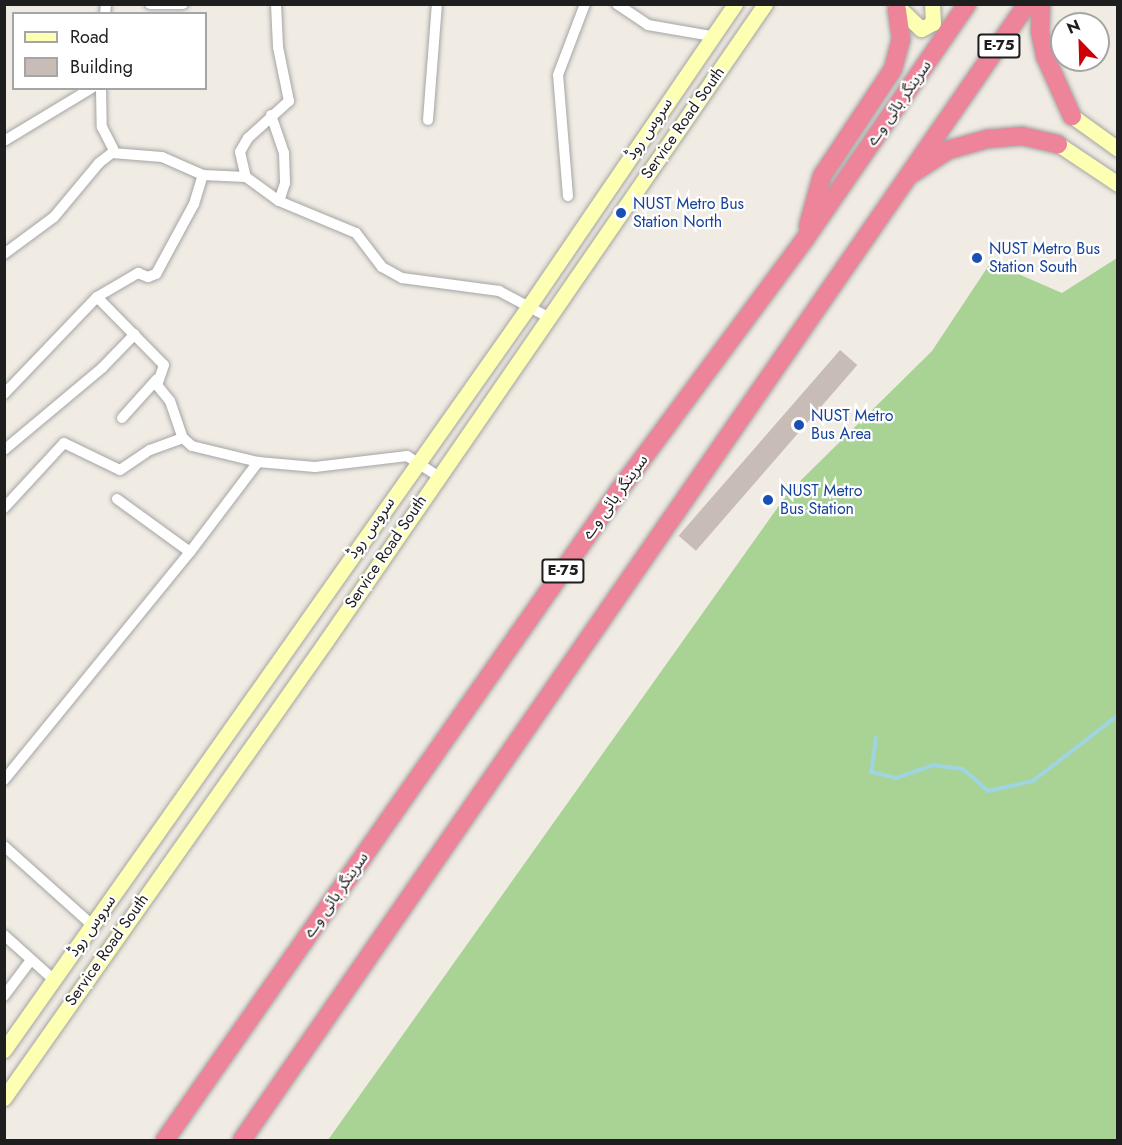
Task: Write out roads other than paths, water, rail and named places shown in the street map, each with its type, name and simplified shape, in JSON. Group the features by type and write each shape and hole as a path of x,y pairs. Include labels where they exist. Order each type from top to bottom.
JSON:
{"highway":[{"name":"سرینگر ہائی وے","path":"165,1140 620,489 805,239 967,4"},
{"name":"E-75","path":"242,1140 1027,4"},
{"path":"1041,4 1040,32 1045,56 1072,117"},
{"path":"805,239 822,176 894,69 901,39 899,10"},
{"path":"904,179 948,150 987,139 1022,136 1058,144"}],"main road":[{"name":"سروس روڈ","path":"4,1050 417,460 529,306 735,4"},
{"name":"Service Road South","path":"4,1098 326,641 765,4"},
{"path":"899,10 914,27 927,27 935,16 932,4"},
{"path":"1072,117 1118,149"},
{"path":"1058,144 1118,184"},
{"path":"456,405 479,416"}],"street":[{"path":"150,4 183,4"},
{"path":"246,177 240,152 271,115 289,101 276,4"},
{"path":"428,120 437,4"},
{"path":"568,196 558,75 585,4"},
{"path":"617,4 648,25 712,36"},
{"path":"4,141 89,90"},
{"path":"101,90 102,127 113,149"},
{"path":"271,115 284,153 285,183 279,201"},
{"path":"4,254 54,217 99,163 112,153 162,157 203,175 246,177 279,201 356,232 382,267 402,278 499,291 548,317"},
{"path":"4,394 97,297 125,277 138,273 148,277 156,274 194,204 203,175"},
{"path":"97,297 164,365 157,379 122,418"},
{"path":"4,450 102,368 135,334"},
{"path":"157,379 159,388 170,401 183,438 203,451 258,462 315,467 407,456 417,460 438,476"},
{"path":"4,508 64,443 120,470 150,450 183,438"},
{"path":"4,780 190,552 258,462"},
{"path":"117,498 190,552"},
{"path":"4,846 92,924"},
{"path":"4,935 54,980"},
{"path":"4,996 31,960"}],"waterway":[{"path":"876,738 871,772 896,778 933,765 963,769 988,791 1033,781 1118,715"}],"place":[{"name":"NUST Metro Bus Station North","path":"621,213"},
{"name":"NUST Metro Bus Station South","path":"977,258"},
{"name":"NUST Metro Bus Area","path":"799,425"},
{"name":"NUST Metro Bus Station","path":"768,500"}]}
